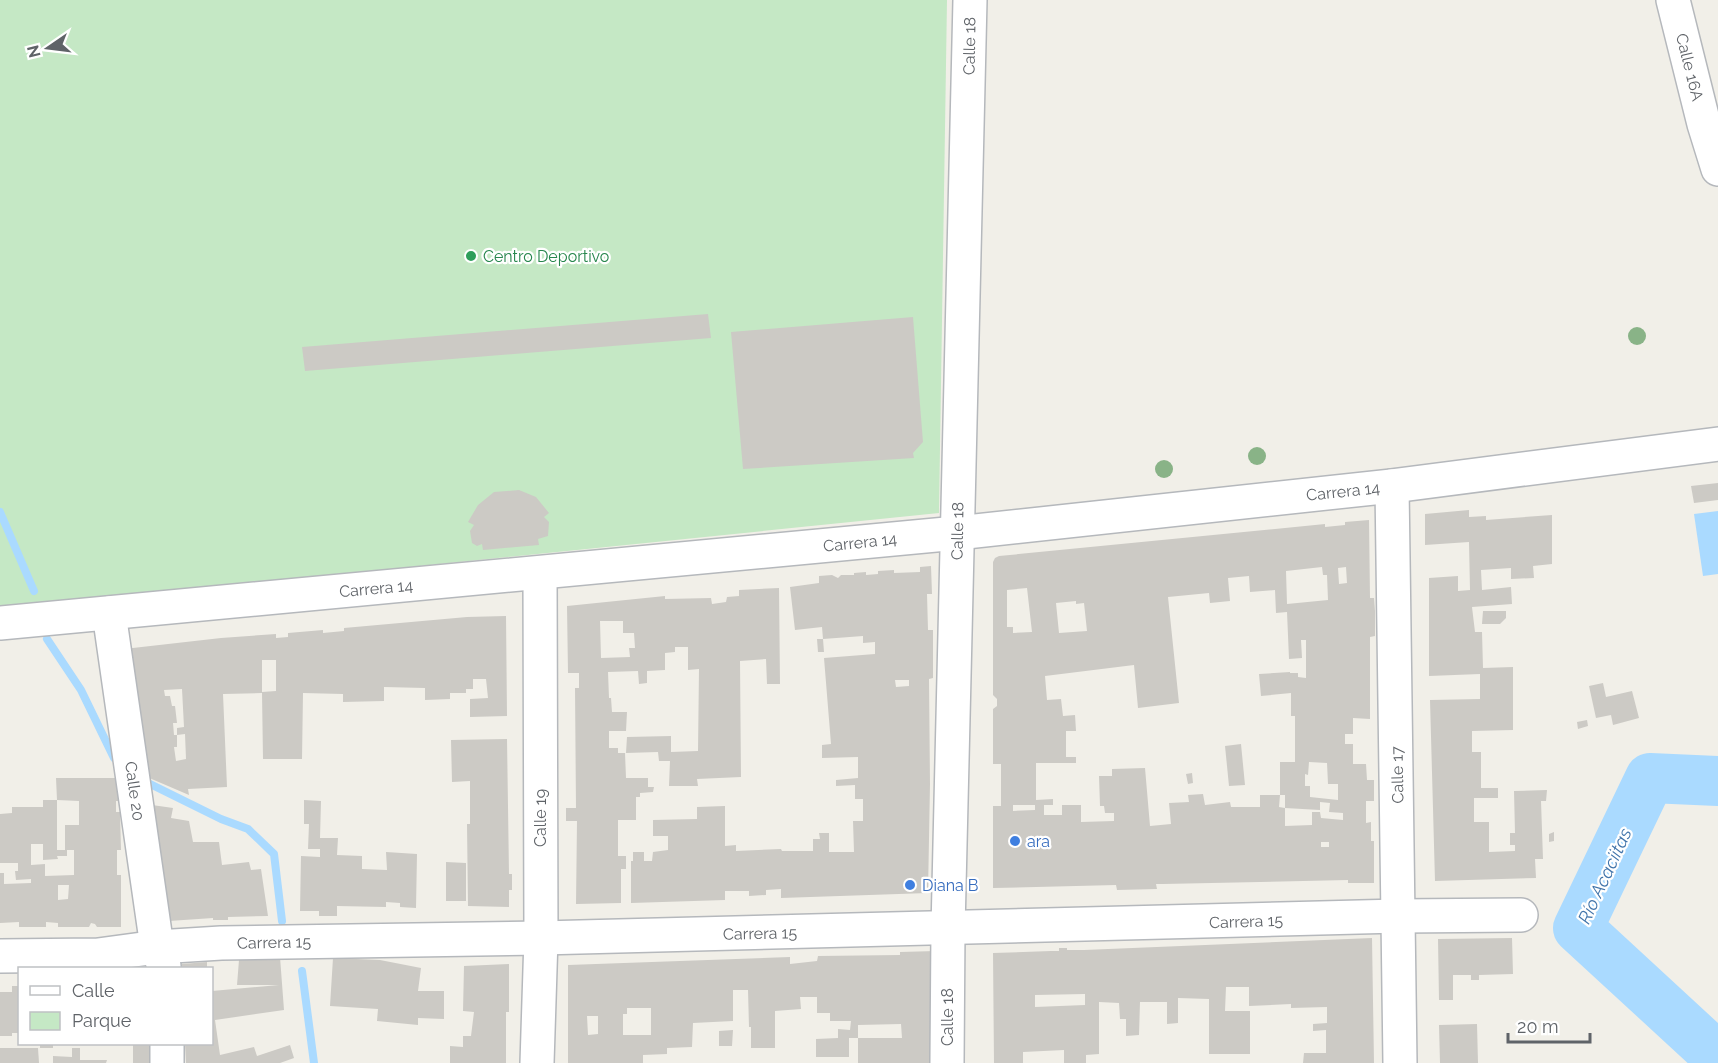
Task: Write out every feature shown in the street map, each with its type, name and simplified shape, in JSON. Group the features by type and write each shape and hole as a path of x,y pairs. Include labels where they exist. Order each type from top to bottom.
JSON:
{"street":[{"name":"Calle 18","path":"947,1063 948,929 970,0"},
{"name":"Calle 16A","path":"1673,0 1704,124 1718,169"},
{"name":"Carrera 14","path":"0,623 957,532 1392,486 1718,444"},
{"name":"Calle 17","path":"1392,486 1400,1063"},
{"name":"Calle 19","path":"537,1063 541,938 540,573"},
{"name":"Calle 20","path":"109,613 161,958"},
{"name":"Carrera 15","path":"0,956 98,955 161,958 221,943 541,938 1399,916 1521,915"},
{"path":"166,1045 167,1063"}],"green space":[{"name":"Centro Deportivo","path":"0,0 947,0 939,513 0,609"}],"water":[{"path":"1718,511 1718,574 1703,576 1694,514"}],"building":[{"path":"708,314 711,338 305,371 302,347"},
{"path":"913,317 923,442 913,453 914,458 743,469 731,332"},
{"path":"1718,483 1718,500 1694,503 1691,486"},
{"path":"519,490 536,497 549,513 544,517 549,522 548,536 538,539 539,545 483,550 482,544 477,546 472,543 470,531 474,525 468,522 478,505 494,492"},
{"path":"1469,510 1469,517 1486,516 1486,520 1552,515 1552,564 1533,566 1534,578 1511,579 1511,568 1481,570 1482,590 1511,587 1512,604 1472,607 1475,632 1482,632 1483,668 1513,667 1513,730 1472,731 1472,752 1481,752 1481,788 1498,788 1498,798 1474,798 1474,822 1489,822 1489,852 1515,851 1515,845 1510,845 1510,833 1515,833 1514,791 1547,790 1546,801 1541,801 1543,859 1535,859 1536,878 1435,881 1430,700 1480,699 1480,674 1429,676 1429,578 1458,576 1458,591 1470,590 1469,542 1425,545 1425,514"},
{"path":"1369,520 1370,598 1374,598 1375,611 1375,636 1370,637 1370,719 1353,718 1353,734 1345,734 1345,744 1353,744 1353,764 1366,764 1367,780 1374,780 1374,801 1366,801 1366,823 1371,822 1371,841 1374,841 1374,883 1348,883 1348,880 1156,884 1157,889 1117,890 1116,885 993,888 993,806 1001,806 1001,764 993,764 993,709 997,706 997,699 993,695 993,562 995,558 1325,524 1325,527 1345,525 1345,522","holes":["1322,567 1323,575 1327,575 1328,600 1287,604 1286,571","1346,567 1347,583 1339,584 1338,568","1249,576 1250,592 1275,590 1276,613 1287,612 1289,659 1302,658 1301,640 1306,640 1306,678 1298,677 1298,673 1290,672 1259,674 1261,696 1291,693 1291,716 1295,716 1295,762 1280,762 1280,795 1260,795 1260,807 1231,807 1230,802 1205,805 1203,794 1188,795 1189,802 1169,803 1171,824 1150,826 1145,768 1112,769 1112,776 1099,776 1100,806 1104,806 1105,813 1114,813 1114,821 1081,822 1081,805 1062,805 1062,815 1044,815 1044,805 1053,805 1053,799 1036,800 1036,763 1076,763 1076,757 1066,757 1066,731 1076,731 1075,715 1063,716 1061,699 1047,700 1045,676 1134,665 1138,708 1179,703 1168,597 1209,593 1210,603 1230,601 1228,578","1027,588 1032,632 1013,633 1013,627 1007,627 1007,590","1076,601 1076,604 1084,603 1087,631 1059,633 1056,603","1309,762 1327,763 1328,784 1338,784 1338,800 1310,797 1310,786 1305,786 1305,774 1308,775","1280,795 1285,795 1285,808 1279,807","1320,802 1330,803 1329,812 1343,813 1343,820 1321,818 1320,812 1312,812 1312,825 1285,826 1285,808 1320,810","1013,805 1035,805 1035,810 1013,811","1321,842 1329,842 1329,847 1321,847"]},
{"path":"931,566 932,594 927,594 928,630 933,630 933,678 929,679 928,893 781,898 781,889 766,890 766,895 749,896 749,891 725,891 725,900 631,903 633,852 644,852 644,861 652,861 653,852 668,850 668,836 653,836 653,820 697,819 697,807 725,806 725,846 736,845 736,851 781,849 782,851 813,851 813,839 820,839 819,833 829,833 829,852 854,852 853,821 863,821 863,799 855,799 855,785 836,786 836,780 858,778 858,757 822,758 822,745 831,744 824,658 875,654 875,642 863,643 863,636 823,639 822,627 795,630 790,587 819,583 819,576 832,575 838,578 841,575 854,575 854,573 866,572 866,575 878,574 878,571 894,570 894,573 920,572 920,567","holes":["895,680 909,680 909,686 896,687"]},
{"path":"779,588 780,684 767,684 766,659 740,661 741,777 697,779 698,786 669,786 670,761 659,761 658,752 626,753 627,737 671,736 671,752 698,751 699,669 688,670 688,647 675,647 675,652 665,653 665,670 647,671 647,683 639,684 638,671 608,672 612,712 627,712 626,731 609,731 609,748 618,748 618,753 625,753 626,778 648,778 648,787 654,787 653,792 640,793 640,797 636,797 636,820 618,820 618,856 626,856 626,869 621,869 621,903 576,904 577,821 566,821 566,808 576,808 575,688 579,688 579,673 568,673 567,606 665,596 665,599 711,598 712,604 726,602 727,597 739,596 739,590","holes":["600,621 623,621 623,633 634,633 635,648 629,648 630,657 601,658"]},
{"path":"1483,611 1506,611 1506,618 1500,624 1482,624"},
{"path":"506,616 507,716 470,717 470,699 488,698 486,679 473,679 473,689 466,689 466,693 450,693 450,699 425,700 425,688 384,687 384,701 343,702 343,694 303,693 302,759 263,759 262,693 223,694 227,787 188,789 189,795 147,777 124,649 221,638 276,634 276,638 288,637 288,633 323,630 323,633 344,631 344,628 467,617","holes":["262,660 276,660 276,691 262,692","182,689 184,727 177,728 177,735 174,735 173,723 177,723 175,706 172,706 170,696 165,696 164,690","185,734 186,759 176,761 174,747 177,747 177,735"]},
{"path":"817,639 823,639 824,652 818,652"},
{"path":"1603,683 1606,697 1632,691 1639,718 1613,725 1611,715 1596,718 1589,686"},
{"path":"1587,720 1588,726 1578,729 1577,722"},
{"path":"507,739 509,874 512,874 509,907 468,906 467,824 470,824 470,781 452,782 451,740"},
{"path":"1241,744 1245,785 1229,786 1225,746"},
{"path":"1192,773 1193,783 1188,784 1186,774"},
{"path":"56,778 120,778 120,801 116,801 116,812 120,812 121,850 117,850 117,875 121,875 121,927 97,927 91,923 89,927 58,927 58,923 46,922 46,927 19,927 19,922 0,923 0,873 4,873 4,884 31,883 31,879 16,880 15,871 18,871 18,863 0,863 0,814 12,813 12,807 43,807 43,800 57,800","holes":["57,800 79,801 79,825 65,825 65,850 57,850","31,844 43,844 43,860 58,859 57,856 67,856 67,850 74,850 74,875 45,876 45,864 31,865","58,885 69,885 68,899 58,900"]},
{"path":"304,800 321,801 320,838 338,838 337,855 362,856 362,869 387,870 386,852 417,854 416,908 400,907 400,903 386,902 386,907 337,906 337,916 319,916 319,911 300,911 301,856 320,857 320,849 308,849 309,824 304,824"},
{"path":"152,805 173,808 171,818 189,821 193,842 219,842 222,865 249,862 251,870 261,869 268,916 228,917 228,920 213,920 213,918 169,921 159,866 163,865"},
{"path":"1554,832 1554,841 1549,842 1549,834"},
{"path":"446,862 466,863 466,901 446,901"},
{"path":"1372,938 1374,1063 1303,1063 1304,1053 1326,1053 1326,1030 1313,1031 1313,1024 1327,1023 1327,1007 1291,1008 1291,1004 1249,1006 1249,987 1226,987 1225,1011 1250,1011 1250,1054 1209,1054 1209,999 1178,998 1178,1023 1167,1024 1167,1002 1140,1002 1139,1035 1126,1036 1126,1019 1120,1019 1119,1003 1099,1002 1099,1054 1086,1055 1086,1063 1064,1063 1064,1050 1023,1052 1023,1063 994,1063 993,953 1059,951 1059,948 1084,950","holes":["1085,994 1085,1005 1035,1007 1035,995"]},
{"path":"1512,938 1513,974 1479,975 1479,980 1471,980 1471,975 1453,975 1453,1000 1439,1000 1438,939"},
{"path":"936,951 934,1063 858,1063 858,1038 849,1038 849,1057 816,1057 816,1039 838,1038 838,1029 850,1030 851,1021 830,1021 830,1013 817,1013 817,997 800,997 801,1009 775,1011 775,1048 751,1048 748,990 733,990 733,1021 693,1023 692,1047 667,1048 667,1054 643,1055 643,1063 568,1063 568,965 790,957 790,964 817,961 818,956 900,955 900,952","holes":["627,1008 651,1008 651,1035 623,1035 623,1014 627,1014","587,1016 598,1016 598,1034 588,1035","901,1024 902,1038 858,1038 858,1025"]},
{"path":"280,957 284,1010 215,1020 220,1055 254,1047 257,1056 290,1045 294,1058 280,1063 186,1063 185,1045 213,1045 213,991 279,985 237,985 239,960"},
{"path":"333,958 380,960 421,968 418,991 444,991 444,1019 418,1018 418,1025 377,1021 378,1009 330,1006"},
{"path":"207,962 207,967 182,967 182,964"},
{"path":"509,964 506,1063 450,1063 450,1046 463,1047 463,1036 471,1036 474,1012 463,1011 464,966"},
{"path":"12,986 18,986 18,1033 12,1033 12,1036 0,1036 0,992 12,992"},
{"path":"1477,1024 1478,1063 1440,1063 1439,1025"},
{"path":"733,1030 732,1046 719,1046 719,1031"},
{"path":"40,1045 53,1045 53,1048 40,1048"},
{"path":"133,1045 161,1045 161,1063 133,1063"},
{"path":"0,1048 38,1048 39,1063 0,1063"},
{"path":"72,1048 80,1048 80,1060 107,1060 106,1063 53,1063 53,1056 72,1057"}],"waterway":[{"path":"0,512 34,591"},
{"path":"47,639 81,690 114,758"},
{"name":"Río Acaciitas","path":"1718,781 1650,778 1578,928 1718,1057"},
{"path":"142,780 221,819 248,829 274,854 282,921"},
{"path":"302,971 314,1063"}],"place":[{"name":"Centro Deportivo","path":"471,256"},
{"name":"ara","path":"1015,841"},
{"name":"Diana B","path":"910,885"}]}
